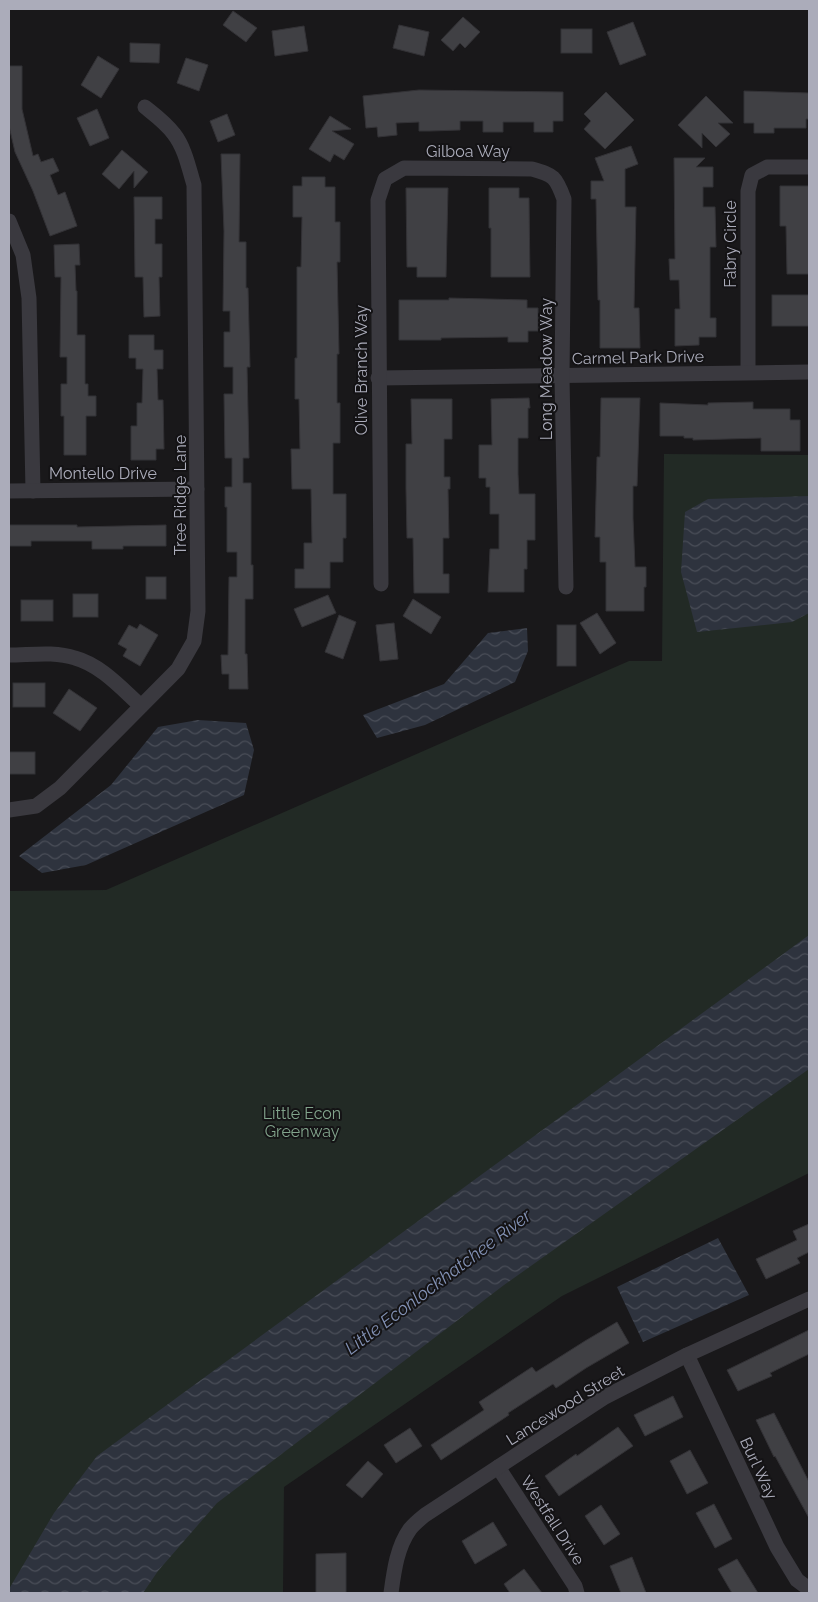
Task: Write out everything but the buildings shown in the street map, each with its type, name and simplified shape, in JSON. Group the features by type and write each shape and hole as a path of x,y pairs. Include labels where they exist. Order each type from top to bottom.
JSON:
{"street":[{"name":"Tree Ridge Lane","path":"9,810 36,806 60,788 178,669 194,641 198,611 194,186 175,135 162,120 145,107"},
{"name":"Fabry Circle","path":"748,372 748,191 752,175 768,167 809,167"},
{"name":"Gilboa Way","path":"404,168 532,169"},
{"name":"Olive Branch Way","path":"381,584 378,200 385,179 404,168"},
{"name":"Long Meadow Way","path":"532,169 548,173 558,182 564,199 562,377 566,587"},
{"path":"9,221 23,255 29,298 33,490"},
{"name":"Carmel Park Drive","path":"378,378 562,377 809,372"},
{"name":"Montello Drive","path":"9,491 197,490"},
{"path":"9,655 55,654 76,658 99,669 141,706"},
{"name":"Lancewood Street","path":"392,1593 394,1571 401,1546 410,1528 425,1515 605,1397 687,1355 809,1298"},
{"name":"Burl Way","path":"687,1355 777,1547 797,1580 809,1590"},
{"name":"Westfall Drive","path":"498,1467 575,1586 577,1593"}],"green space":[{"name":"Little Econ Greenway","path":"664,454 809,455 809,1173 562,1296 284,1487 283,1593 9,1593 9,891 106,890 629,661 662,661"}],"water":[{"path":"809,496 809,613 792,622 697,632 681,572 685,512 708,499"},
{"path":"527,628 528,651 515,682 425,725 377,738 363,715 444,684 488,633"},
{"path":"198,720 246,723 254,750 244,795 86,865 42,873 19,856 111,785 158,727"},
{"name":"Little Econlockhatchee River","path":"809,935 809,1069 504,1285 217,1503 158,1571 143,1593 9,1593 9,1589 54,1513 97,1456"},
{"path":"718,1238 749,1295 643,1342 617,1287"}]}
